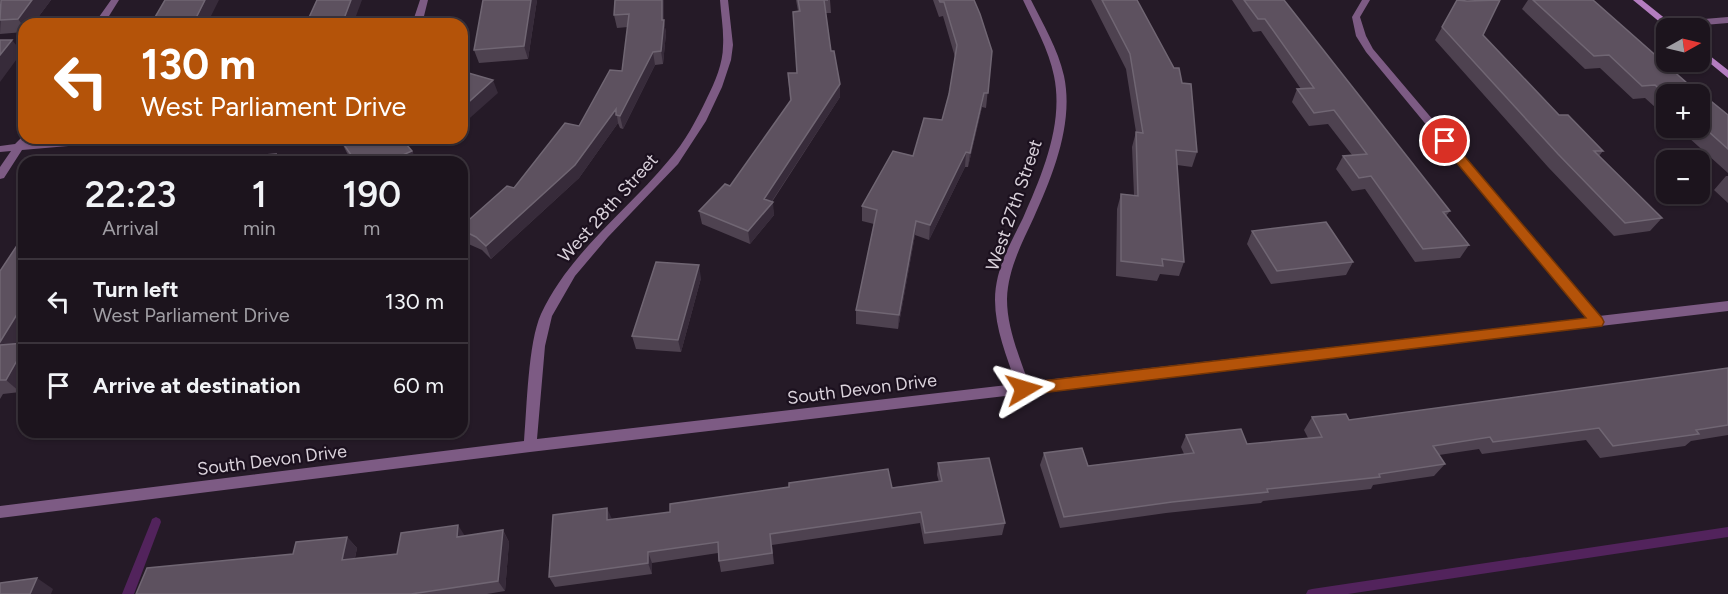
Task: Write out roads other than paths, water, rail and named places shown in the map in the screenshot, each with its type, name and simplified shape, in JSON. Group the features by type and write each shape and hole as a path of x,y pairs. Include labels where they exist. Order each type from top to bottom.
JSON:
{"main road":[{"path":"1637,0 1659,18"},
{"path":"1710,60 1728,75"}],"street":[{"path":"103,18 115,0"},
{"path":"419,18 424,0"},
{"name":"West 28th Street","path":"530,446 539,346 546,316 572,273 604,234 674,162 701,121 726,60 728,45 724,0"},
{"name":"West 27th Street","path":"1024,389 1003,322 1001,298 1017,241 1053,156 1060,93 1059,77 1050,49 1027,0"},
{"path":"1366,0 1356,16 1361,36 1369,50 1597,322"},
{"path":"1710,22 1728,20"},
{"path":"0,149 18,143"},
{"path":"0,175 21,144"},
{"name":"South Devon Drive","path":"0,512 530,446 1728,306"}],"waterway":[{"path":"128,594 156,522"},
{"path":"1312,594 1728,532"}]}
